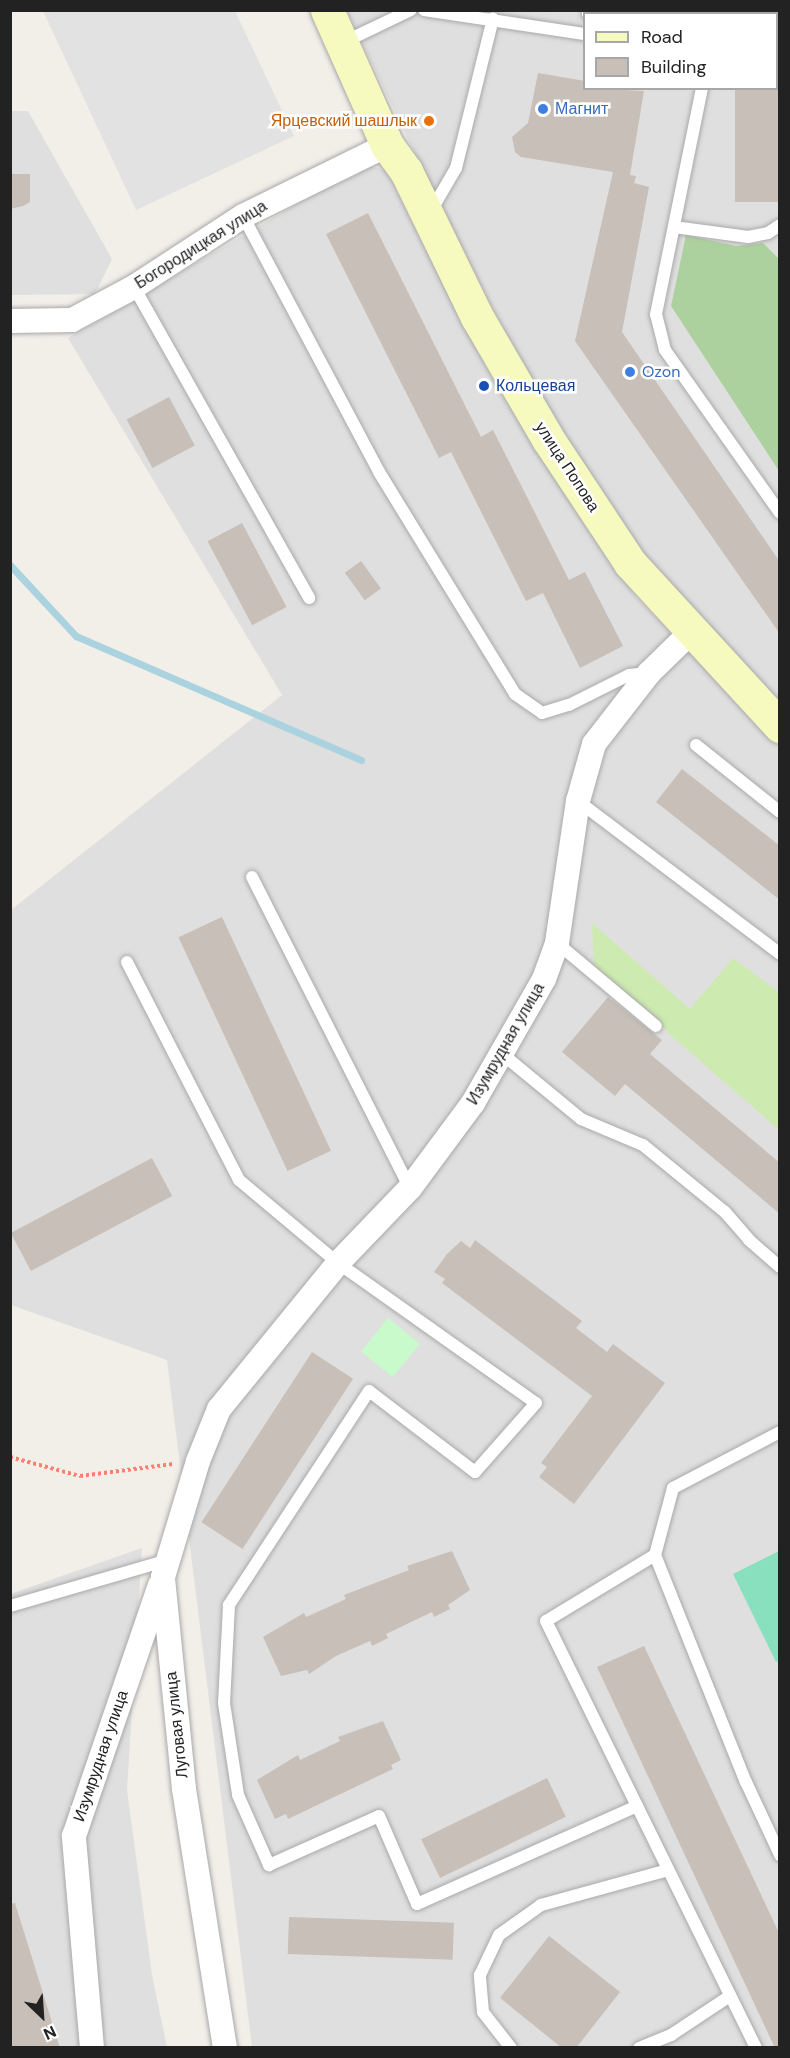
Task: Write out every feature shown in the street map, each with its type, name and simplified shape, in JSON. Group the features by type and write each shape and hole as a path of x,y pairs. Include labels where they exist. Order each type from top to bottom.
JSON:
{"street":[{"name":"улица Попова","path":"327,10 387,145 406,171 477,317 548,439 630,563 691,632 780,726"},
{"name":"Богородицкая улица","path":"10,321 72,320 134,287 243,216 387,145"},
{"name":"Изумрудная улица","path":"219,1409 338,1263 410,1188 472,1103 544,978 557,944 578,801 594,744 649,673 691,632"},
{"name":"Луговая улица","path":"219,1409 198,1461 166,1568 184,1789 225,2048"},
{"name":"Изумрудная улица","path":"92,2048 74,1836 166,1568"}],"lane":[{"path":"342,43 411,10"},
{"path":"424,10 583,34"},
{"path":"428,218 456,168 493,20"},
{"path":"702,90 656,314 665,350 780,513"},
{"path":"243,216 379,472 515,694 542,713 569,705 629,675 649,673"},
{"path":"674,227 748,237 768,233 780,225"},
{"path":"134,287 309,598"},
{"path":"696,745 780,812"},
{"path":"578,801 780,954"},
{"path":"252,877 410,1188"},
{"path":"557,944 656,1026"},
{"path":"127,962 239,1180 338,1263 536,1403 475,1472 369,1391 229,1605 224,1703 238,1795 269,1865 379,1816 417,1904 637,1806"},
{"path":"501,1053 581,1119 624,1134 653,1152 725,1212 749,1240 780,1267"},
{"path":"780,1432 673,1488 655,1555 746,1782 780,1855"},
{"path":"655,1555 546,1621 756,2048"},
{"path":"10,1606 166,1568"},
{"path":"511,2048 483,2012 480,1975 499,1935 541,1905 668,1870"},
{"path":"639,2048 671,2035 730,1996"}],"path":[{"path":"10,1457 80,1476 198,1461"}],"shaded area":[{"path":"43,11 235,11 294,136 136,210"},
{"path":"347,11 779,11 779,706 630,544 536,392 442,210"},
{"path":"10,111 28,111 112,259 95,294 11,295"},
{"path":"364,165 386,170 496,386 635,596 779,744 779,2047 252,2047 167,1360 11,1305 11,910 282,695 68,338"},
{"path":"142,1548 127,1790 152,1975 167,2047 11,2047 10,1594"}],"green space":[{"path":"686,235 736,246 763,243 779,259 779,471 671,306"},
{"path":"592,923 690,1009 733,958 779,992 779,1130 594,968"},
{"path":"388,1318 420,1344 393,1377 361,1351"},
{"path":"779,1551 780,1660 776,1662 733,1574"}],"building":[{"path":"538,73 583,81 583,90 644,91 630,175 636,176 634,183 649,187 622,332 780,562 780,634 575,341 613,172 521,157 515,152 512,137 528,123"},
{"path":"780,88 780,202 735,202 735,90 778,90"},
{"path":"10,174 30,174 30,202 10,209"},
{"path":"368,213 481,437 493,430 569,580 585,572 623,646 580,668 543,593 526,601 451,452 439,458 326,234"},
{"path":"169,397 195,446 152,468 127,420"},
{"path":"242,523 287,607 252,625 208,541"},
{"path":"361,561 381,589 365,600 345,573"},
{"path":"682,769 780,846 780,900 656,802"},
{"path":"222,917 331,1151 288,1171 178,937"},
{"path":"608,997 662,1040 650,1054 780,1163 780,1214 625,1084 615,1096 562,1052"},
{"path":"152,1158 172,1196 31,1271 11,1233"},
{"path":"475,1240 582,1321 576,1328 607,1352 613,1344 665,1383 574,1504 539,1477 547,1467 541,1463 592,1396 442,1283 445,1279 434,1272 447,1254 461,1241 470,1248"},
{"path":"312,1352 353,1379 243,1549 201,1522"},
{"path":"452,1551 470,1590 448,1605 450,1609 434,1617 432,1612 386,1634 388,1638 372,1646 370,1641 336,1656 309,1674 307,1670 281,1676 263,1637 304,1613 306,1617 346,1599 344,1595 409,1570 407,1566"},
{"path":"644,1646 780,1935 780,2048 775,2048 597,1667"},
{"path":"383,1721 401,1760 391,1765 393,1769 288,1819 286,1814 275,1819 257,1780 298,1755 300,1760 340,1741 338,1737"},
{"path":"547,1778 566,1817 440,1878 421,1839"},
{"path":"15,1903 60,2048 10,2048 10,1904"},
{"path":"289,1917 454,1923 453,1960 288,1954"},
{"path":"549,1936 620,1992 576,2048 562,2048 500,1998"}],"waterway":[{"path":"10,565 76,636 361,760"}],"place":[{"name":"Магнит","path":"543,109"},
{"name":"Ярцевский шашлык","path":"429,121"},
{"name":"Ozon","path":"630,372"},
{"name":"Кольцевая","path":"484,386"}]}
